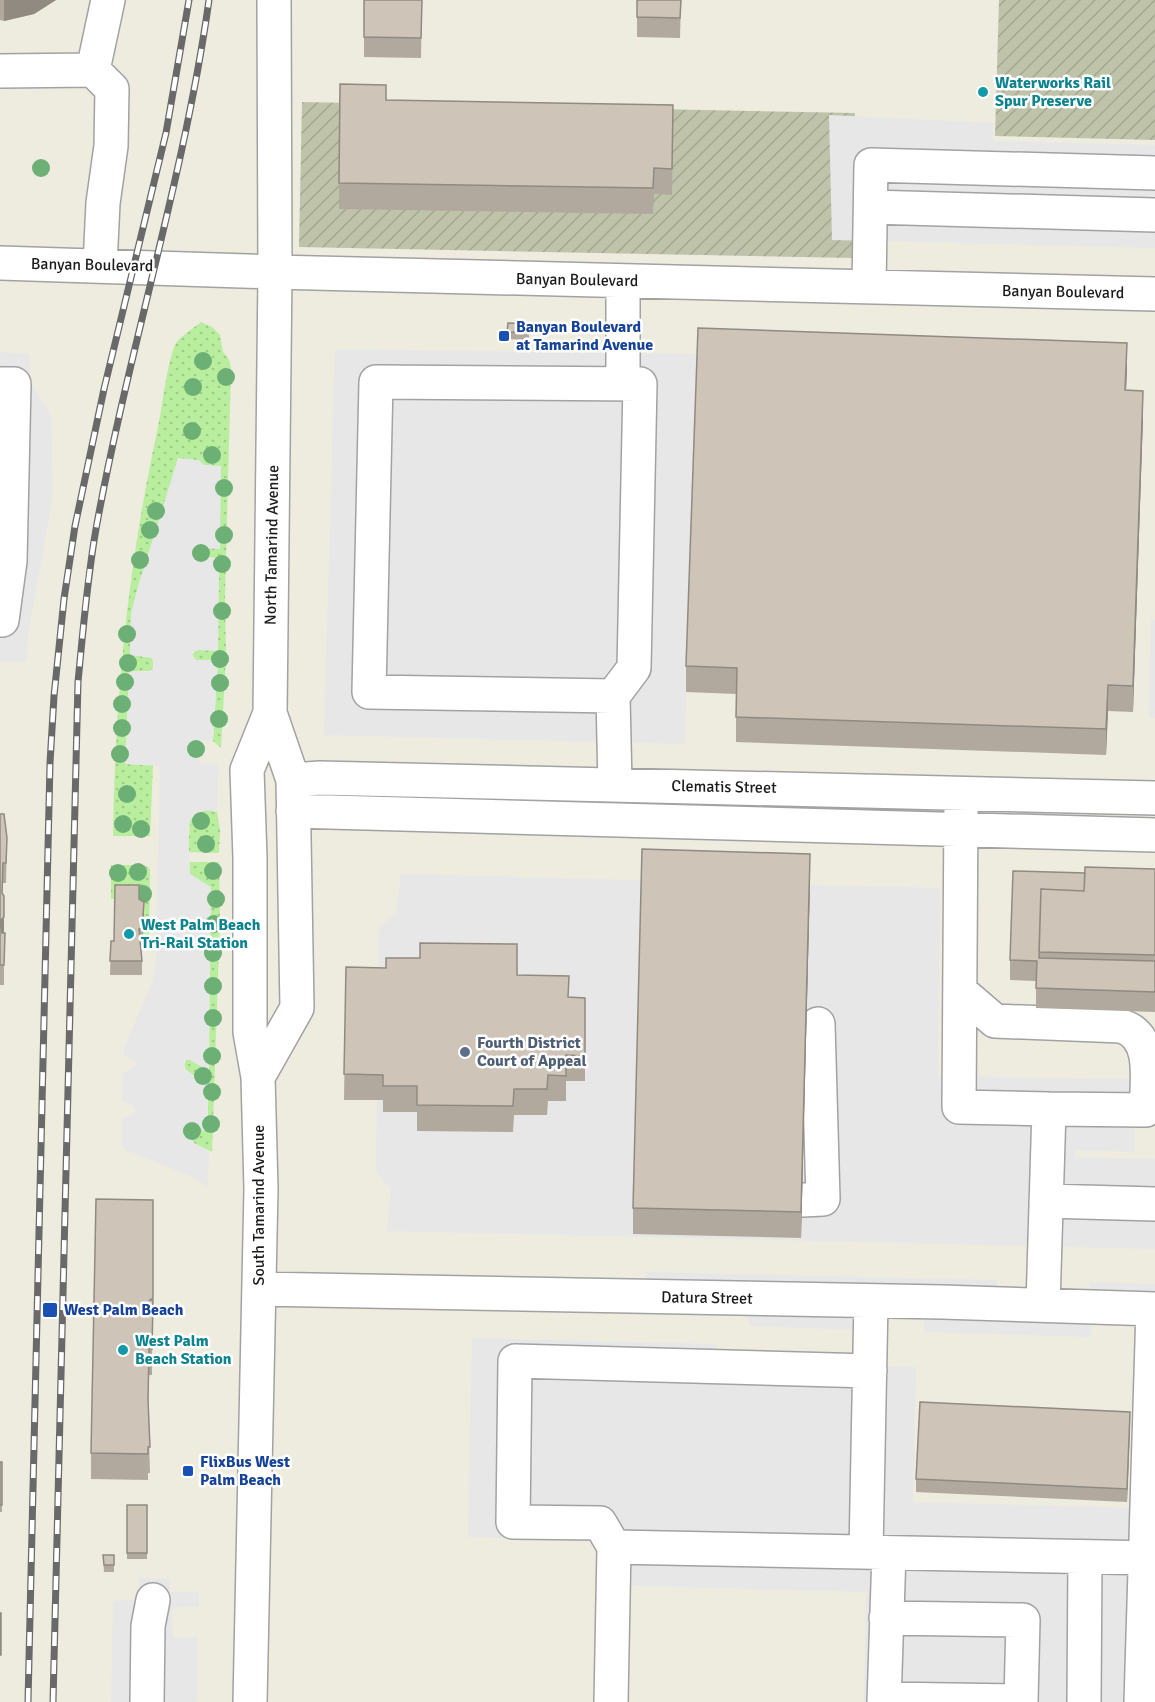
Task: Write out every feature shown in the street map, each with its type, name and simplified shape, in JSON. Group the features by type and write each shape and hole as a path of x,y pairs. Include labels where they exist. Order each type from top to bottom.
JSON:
{"street":[{"path":"93,70 108,0"},
{"name":"North Tamarind Avenue","path":"258,1077 297,1008 293,795 270,713 275,272 274,0"},
{"path":"0,71 93,70 112,89 111,146 103,203 100,265"},
{"path":"869,287 872,165 1155,173"},
{"path":"872,207 1155,215"},
{"name":"Banyan Boulevard","path":"0,263 1155,294"},
{"path":"623,384 624,281"},
{"path":"613,696 369,692 376,382 640,384 634,668 613,696 615,785"},
{"path":"0,384 14,384 10,561 2,620 0,620"},
{"name":"South Tamarind Avenue","path":"250,1702 261,1189 258,1077 250,1032 250,858 247,770 270,713"},
{"name":"Clematis Street","path":"293,795 320,778 1155,798"},
{"path":"960,991 995,1021 1121,1026 1137,1033 1143,1040 1147,1056 1146,1110 959,1107 961,830 962,793"},
{"path":"293,795 961,830 1155,835"},
{"path":"248,800 266,819 295,906"},
{"path":"802,1200 823,1200 818,1024"},
{"path":"1043,1305 1049,1109"},
{"path":"1046,1202 1155,1204"},
{"name":"Datura Street","path":"260,1289 1154,1309"},
{"path":"871,1301 870,1371 877,1552 886,1618 884,1700 1021,1701 1023,1620 886,1618"},
{"path":"1141,1702 1150,1558 1154,1309"},
{"path":"611,1702 614,1547 600,1523 513,1522 515,1361 870,1371"},
{"path":"614,1547 1150,1558"},
{"path":"1084,1702 1085,1557"},
{"path":"147,1702 148,1626 153,1600"}],"shaded area":[{"path":"999,0 1155,0 1155,140 995,136"},
{"path":"302,102 855,113 852,258 299,247"},
{"path":"829,115 993,123 993,141 1155,145 1155,248 832,240"},
{"path":"335,349 698,354 685,744 324,735"},
{"path":"0,352 30,354 30,381 51,416 53,495 28,635 26,662 0,661"},
{"path":"178,458 199,460 204,465 221,466 220,549 198,548 195,551 197,557 219,558 218,651 198,650 192,654 196,660 218,660 213,741 193,740 190,744 192,753 202,764 218,763 217,812 207,810 198,813 190,820 188,827 190,874 211,887 209,1071 190,1060 186,1060 184,1064 186,1070 208,1085 207,1130 204,1131 193,1122 188,1124 185,1130 194,1143 209,1151 208,1187 193,1177 124,1149 122,1145 122,1118 133,1115 136,1110 122,1101 123,1072 130,1070 136,1063 124,1056 124,1049 153,979 156,958 160,776 159,766 125,764 129,671 146,672 154,669 152,658 130,655 131,615"},
{"path":"1151,620 1155,620 1155,718 1149,718"},
{"path":"401,874 940,888 938,1076 1135,1079 1135,1152 1075,1150 1075,1157 1155,1159 1155,1249 387,1231 391,1190 376,1171 379,927 396,913"},
{"path":"645,1272 997,1280 997,1290 645,1281"},
{"path":"1090,1282 1155,1284 1155,1295 1090,1293"},
{"path":"749,1316 861,1319 861,1330 749,1326"},
{"path":"924,1320 1091,1324 1091,1337 924,1332"},
{"path":"472,1338 717,1344 717,1361 916,1367 913,1502 1137,1508 1155,1702 864,1702 866,1592 599,1585 600,1541 468,1537"},
{"path":"139,1578 170,1579 170,1592 199,1592 199,1607 177,1607 172,1611 173,1638 198,1637 197,1702 111,1702 113,1601 137,1598"}],"green space":[{"path":"201,322 212,327 220,335 223,352 229,359 231,368 225,596 226,656 221,748 213,741 218,660 196,660 192,656 193,652 198,650 218,650 219,558 196,557 195,551 198,548 220,548 220,466 204,465 179,458 131,615 130,654 150,656 154,660 152,671 129,671 126,764 153,765 150,836 113,836 120,681 139,529 171,356 178,340"},
{"path":"201,811 217,812 220,830 219,853 188,852 190,820"},
{"path":"189,862 219,862 220,919 212,1152 194,1143 185,1129 189,1123 207,1130 208,1128 208,1085 186,1070 184,1066 186,1060 209,1070"},
{"path":"111,865 144,865 150,869 149,939 147,941 142,942 144,915 111,899"}],"building":[{"path":"364,0 422,0 421,38 364,37"},
{"path":"637,0 681,0 680,18 637,17"},
{"path":"340,84 386,85 386,100 673,105 672,169 654,168 653,188 339,183"},
{"path":"508,323 529,324 529,333 507,332"},
{"path":"698,328 1127,343 1125,390 1143,391 1133,686 1108,685 1106,729 736,717 737,668 686,666"},
{"path":"0,814 4,814 7,838 6,863 3,863 4,917 1,920 2,933 5,933 4,965 0,965"},
{"path":"642,849 810,854 801,1212 633,1208"},
{"path":"1085,867 1155,869 1155,955 1039,952 1041,889 1084,891"},
{"path":"1013,871 1085,873 1084,891 1041,889 1039,958 1155,961 1155,992 1036,988 1037,961 1010,960"},
{"name":"West Palm Beach Tri-Rail Station","path":"115,885 139,885 139,899 144,902 142,928 139,929 142,961 110,961 111,941 114,941"},
{"name":"Fourth District Court of Appeal","path":"420,943 517,944 517,975 569,976 568,997 585,998 585,1056 566,1055 566,1076 548,1075 547,1089 514,1089 513,1106 417,1105 417,1086 383,1086 383,1075 344,1074 346,967 386,968 386,958 420,958"},
{"name":"West Palm Beach Station","path":"96,1199 153,1200 153,1298 150,1300 153,1300 152,1349 149,1349 150,1447 148,1447 148,1454 91,1453"},
{"path":"920,1402 1130,1412 1127,1489 916,1479"},
{"path":"0,1462 2,1462 2,1505 0,1505"},
{"path":"127,1505 147,1505 147,1553 127,1553"},
{"path":"103,1555 114,1555 114,1565 104,1565"},
{"path":"1,1613 1,1655 0,1655"}],"railway":[{"path":"28,1702 50,763 54,696 64,599 75,526 104,389 166,133 189,0"},
{"path":"53,1702 78,682 96,529 124,396 171,199 209,0"}],"place":[{"name":"Waterworks Rail Spur Preserve","path":"983,92"},
{"name":"Banyan Boulevard at Tamarind Avenue","path":"504,336"},
{"name":"West Palm Beach Tri-Rail Station","path":"129,934"},
{"name":"Fourth District Court of Appeal","path":"465,1052"},
{"name":"West Palm Beach","path":"50,1310"},
{"name":"West Palm Beach Station","path":"123,1350"},
{"name":"FlixBus West Palm Beach","path":"188,1471"}]}
